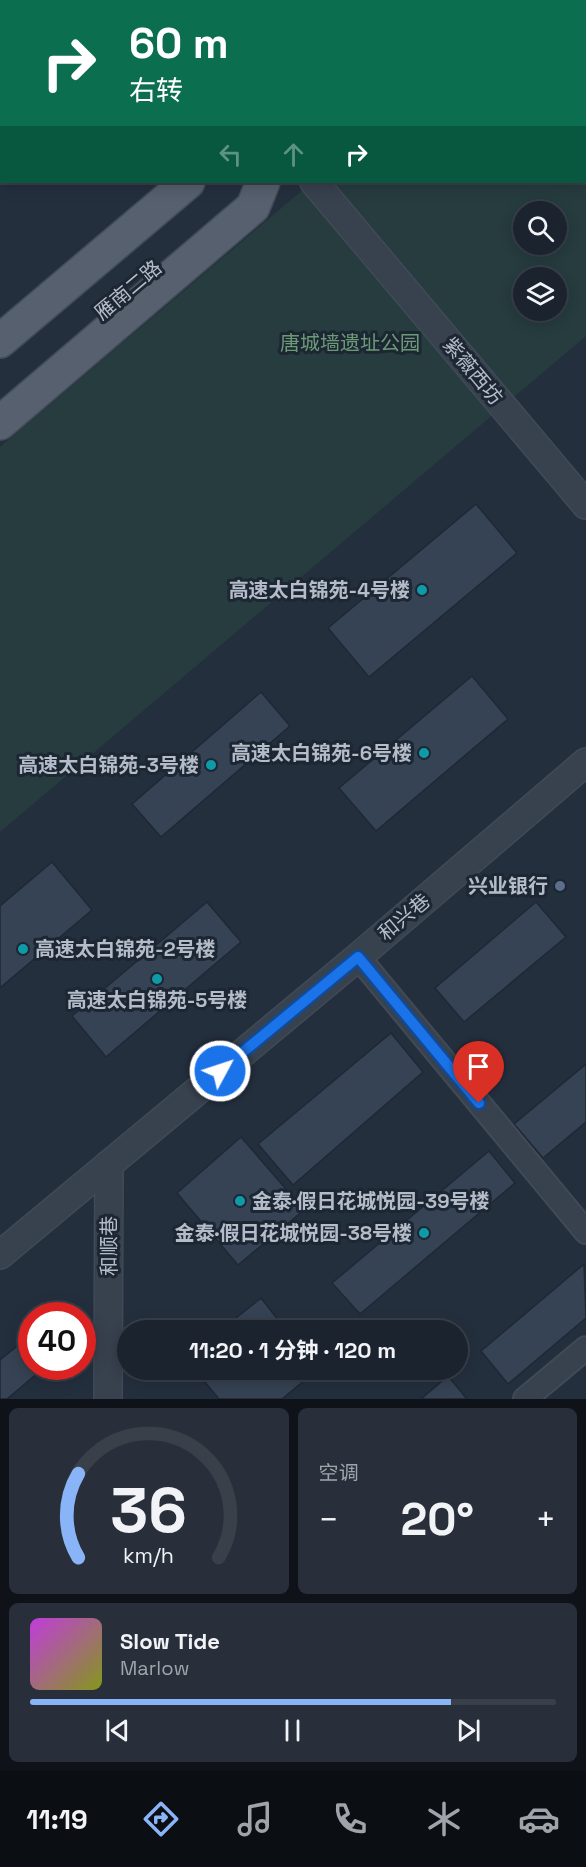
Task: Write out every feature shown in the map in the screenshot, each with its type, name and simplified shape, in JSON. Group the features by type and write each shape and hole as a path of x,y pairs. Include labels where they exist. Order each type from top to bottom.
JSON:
{"main road":[{"path":"0,341 187,183"},
{"name":"雁南二路","path":"0,398 254,183"},
{"path":"0,423 253,207 263,183"}],"street":[{"name":"紫薇西坊","path":"315,183 586,505"},
{"name":"和兴巷","path":"0,1255 358,957 586,762"},
{"path":"358,957 586,1232"},
{"name":"和顺巷","path":"108,1399 109,1164"},
{"path":"525,1399 586,1348"}],"green space":[{"name":"唐城墙遗址公园","path":"311,183 586,183 586,336 0,832 0,447"}],"building":[{"name":"高速太白锦苑-4号楼","path":"476,504 517,553 369,677 328,628"},
{"name":"高速太白锦苑-6号楼","path":"472,676 508,719 376,831 339,788"},
{"name":"高速太白锦苑-3号楼","path":"261,692 290,726 161,837 132,804"},
{"name":"高速太白锦苑-2号楼","path":"52,862 92,910 0,988 0,906"},
{"name":"高速太白锦苑-5号楼","path":"207,902 241,942 106,1057 72,1016"},
{"path":"536,902 566,937 464,1022 435,988"},
{"path":"391,1033 423,1072 293,1185 258,1144"},
{"path":"586,1064 586,1122 543,1158 514,1124"},
{"name":"金泰·假日花城悦园-39号楼","path":"241,1137 304,1210 238,1265 177,1193"},
{"name":"金泰·假日花城悦园-38号楼","path":"489,1151 515,1183 360,1314 332,1283"},
{"path":"584,1264 586,1318 508,1384 481,1351"},
{"path":"261,1298 278,1320 234,1320"},
{"path":"18,1345 18,1380 29,1380 7,1399 0,1399 0,1360"},
{"path":"203,1380 305,1380 282,1399 219,1399"},
{"path":"443,1380 451,1380 467,1399 421,1399"}],"place":[{"name":"高速太白锦苑-4号楼","path":"422,590"},
{"name":"高速太白锦苑-6号楼","path":"424,753"},
{"name":"高速太白锦苑-3号楼","path":"211,765"},
{"name":"兴业银行","path":"560,886"},
{"name":"高速太白锦苑-2号楼","path":"23,949"},
{"name":"高速太白锦苑-5号楼","path":"157,979"},
{"name":"金泰·假日花城悦园-39号楼","path":"240,1201"},
{"name":"金泰·假日花城悦园-38号楼","path":"424,1233"}],"route":[{"path":"220,1071 358,957 479,1103"}]}
